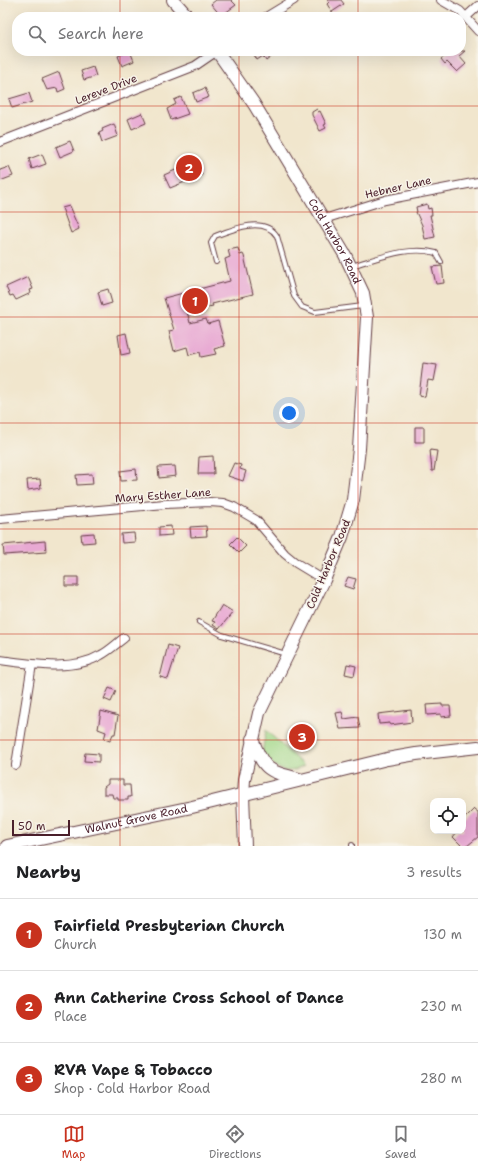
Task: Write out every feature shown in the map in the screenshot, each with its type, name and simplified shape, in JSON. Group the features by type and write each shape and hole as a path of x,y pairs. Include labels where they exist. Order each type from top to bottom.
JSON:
{"main road":[{"path":"173,0 184,12"},
{"name":"Cold Harbor Road","path":"220,56 254,104 351,266 358,280 366,306 367,326 356,484 347,521 324,580 259,713 246,768 243,795 244,846"},
{"path":"252,739 262,762 268,769 279,774 302,780"},
{"path":"243,795 416,754 478,747"},
{"name":"Walnut Grove Road","path":"7,846 243,795"}],"street":[{"path":"274,12 294,0"},
{"path":"441,0 459,12"},
{"path":"478,6 466,17 478,31"},
{"name":"Lereve Drive","path":"0,142 195,66 210,56"},
{"name":"Hebner Lane","path":"324,219 385,200 478,182"},
{"name":"Mary Esther Lane","path":"0,520 165,504 210,502 223,503 234,506 251,516 290,559 324,580"},
{"path":"0,660 32,664 67,664 87,661 101,655 124,638"},
{"path":"16,765 32,664"}],"lane":[{"path":"216,262 211,243 214,236 244,227 265,225 274,231 277,236 294,296 302,307 315,312 366,306"},
{"path":"351,266 419,250 436,253 441,262"},
{"path":"199,622 222,635 287,654"}],"green space":[{"path":"266,730 304,766 291,771 286,771 276,767 262,753"}],"building":[{"path":"216,0 231,0 236,5 226,12 218,12 211,4"},
{"path":"327,0 341,0 344,4 332,12 327,4 329,2"},
{"path":"118,56 132,56 134,61 122,66"},
{"path":"255,56 263,56 257,60"},
{"path":"263,56 270,56 271,57 266,61"},
{"path":"444,56 459,56 466,64 457,72 447,62 445,64 441,59"},
{"path":"93,67 96,76 84,80 81,71"},
{"path":"59,72 65,89 58,92 57,88 47,90 42,79"},
{"path":"205,88 209,97 196,102 193,93"},
{"path":"29,93 32,102 12,108 9,99"},
{"path":"181,97 188,114 171,120 167,109 176,104 174,100"},
{"path":"317,109 318,112 320,111 326,124 324,125 326,128 320,131 312,115 312,112"},
{"path":"142,113 146,123 132,129 128,119"},
{"path":"114,124 118,136 102,142 99,133 103,131 102,129"},
{"path":"70,141 74,151 60,157 56,147"},
{"path":"42,154 46,164 32,169 29,159"},
{"path":"196,161 202,175 170,188 164,175"},
{"path":"9,167 13,176 0,181 0,170"},
{"path":"427,204 428,209 431,208 432,215 430,215 435,237 425,239 422,225 416,212 416,207"},
{"path":"69,206 79,229 71,233 62,208"},
{"path":"238,248 240,255 243,254 244,256 253,294 212,304 213,306 187,311 190,323 206,319 208,324 218,321 225,346 214,349 216,354 201,357 200,352 189,355 187,347 174,351 169,331 174,330 164,298 230,281 225,259 230,257 228,250"},
{"path":"442,266 444,283 436,284 432,267"},
{"path":"28,277 33,289 30,290 31,293 16,300 13,295 10,296 6,287"},
{"path":"108,289 112,303 102,306 98,292"},
{"path":"126,333 130,353 121,355 118,335"},
{"path":"423,363 437,365 434,381 428,380 425,397 419,396"},
{"path":"415,427 424,427 424,442 415,442"},
{"path":"430,450 437,451 434,471 432,471"},
{"path":"213,456 214,474 198,474 199,457"},
{"path":"234,463 241,465 240,469 246,471 243,481 228,476"},
{"path":"175,466 176,476 159,478 158,467"},
{"path":"136,469 137,480 121,481 120,471"},
{"path":"92,474 93,484 77,485 76,475"},
{"path":"40,479 41,488 28,490 27,480"},
{"path":"171,526 172,535 159,536 159,527"},
{"path":"206,526 207,536 191,537 190,527"},
{"path":"94,533 95,542 82,543 81,534"},
{"path":"134,533 135,542 122,543 121,534"},
{"path":"237,537 246,546 239,553 230,544"},
{"path":"45,541 46,552 4,555 3,545"},
{"path":"65,577 78,577 78,586 65,586"},
{"path":"348,577 356,579 353,589 344,586"},
{"path":"222,605 233,612 219,629 213,625 215,622 212,621"},
{"path":"168,645 178,648 168,679 160,677"},
{"path":"347,664 356,666 354,676 345,674"},
{"path":"109,688 116,691 111,702 104,699"},
{"path":"442,704 442,706 450,706 451,716 441,717 441,714 427,715 426,705"},
{"path":"411,710 412,722 390,725 390,723 379,724 378,714"},
{"path":"101,711 118,716 115,734 113,734 110,741 104,739 106,732 98,729"},
{"path":"342,712 344,719 358,717 360,728 340,729 336,713"},
{"path":"299,728 310,738 304,745 293,735"},
{"path":"85,753 99,754 99,762 84,761"},
{"path":"108,780 123,780 123,785 130,785 131,797 128,797 128,800 118,800 118,798 113,798 112,794 104,794 104,787 108,784"},
{"path":"474,809 478,812 478,837 467,846 462,846 453,837 456,834 466,834 466,817"}],"place":[{"name":"Ann Catherine Cross School of Dance","path":"189,168"},
{"name":"Fairfield Presbyterian Church","path":"195,301"},
{"name":"RVA Vape & Tobacco","path":"302,737"}]}
